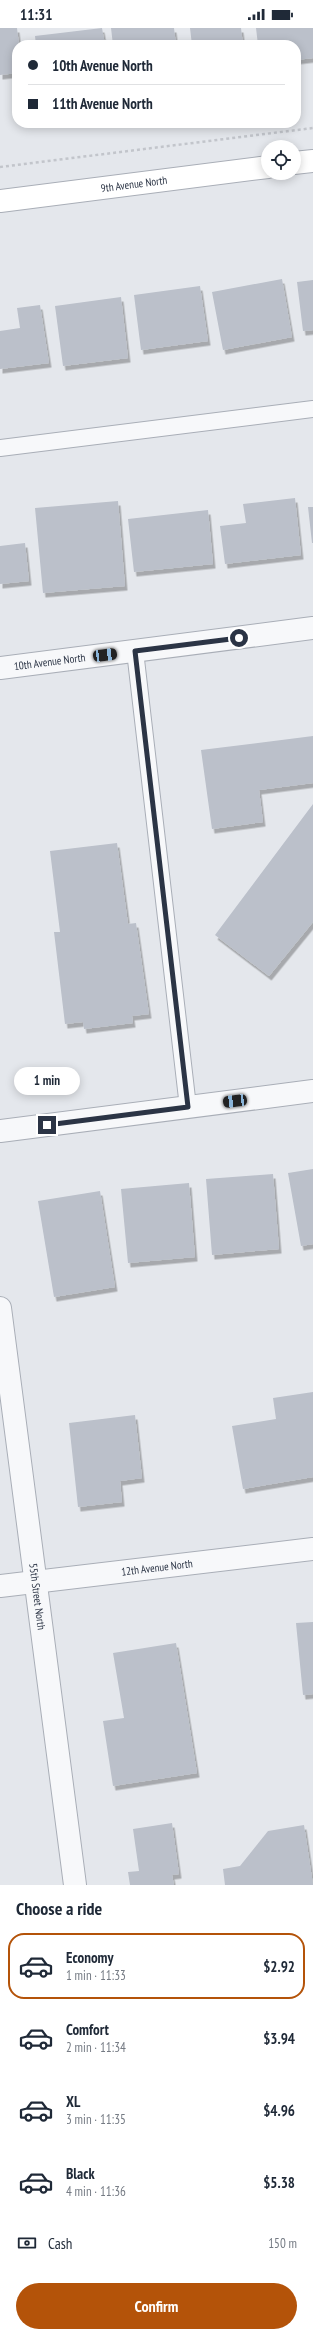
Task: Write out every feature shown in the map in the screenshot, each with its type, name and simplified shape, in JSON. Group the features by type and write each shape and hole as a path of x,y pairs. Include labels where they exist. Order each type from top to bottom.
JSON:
{"street":[{"path":"301,162 313,161"},
{"name":"9th Avenue North","path":"0,201 261,168"},
{"name":"10th Avenue North","path":"0,668 313,628"},
{"path":"0,1131 313,1091"},
{"name":"55th Street North","path":"0,1308 76,1885"},
{"name":"12th Avenue North","path":"0,1586 313,1549"}],"lane":[{"path":"0,448 313,409"},
{"path":"135,651 188,1107"}],"path":[{"path":"0,167 313,128"}],"building":[{"path":"0,28 17,28 18,40 12,40 12,74 0,75"},
{"path":"102,28 104,40 35,40 35,36"},
{"path":"111,28 174,28 175,40 112,40"},
{"path":"190,28 241,28 242,40 191,40"},
{"path":"256,28 313,28 313,58 301,59 301,40 257,40"},
{"path":"282,279 292,337 223,350 212,292"},
{"path":"313,280 313,330 303,331 297,282"},
{"path":"200,286 208,341 141,350 134,295"},
{"path":"121,297 128,358 63,366 55,306"},
{"path":"40,305 49,363 0,369 0,331 20,328 17,308"},
{"path":"295,498 301,555 225,564 220,526 246,523 243,504"},
{"path":"118,501 125,586 43,593 35,508"},
{"path":"308,507 313,507 313,543 312,543"},
{"path":"208,510 213,564 134,572 128,519"},
{"path":"25,543 29,581 0,584 0,546"},
{"path":"313,736 313,783 259,790 263,822 212,829 201,750"},
{"path":"313,804 313,922 269,976 215,935"},
{"path":"117,843 128,924 136,923 149,1014 132,1016 133,1023 84,1029 83,1022 65,1024 54,932 60,932 50,851"},
{"path":"313,1169 313,1244 301,1246 288,1173"},
{"path":"273,1174 279,1249 212,1255 206,1179"},
{"path":"189,1183 195,1257 128,1263 121,1189"},
{"path":"100,1191 115,1287 54,1297 38,1201"},
{"path":"313,1392 313,1477 243,1489 232,1426 276,1419 273,1398"},
{"path":"135,1415 142,1478 120,1481 122,1502 78,1507 69,1423"},
{"path":"313,1622 313,1694 303,1695 296,1623"},
{"path":"176,1643 197,1773 113,1786 103,1721 124,1718 113,1653"},
{"path":"172,1823 179,1874 172,1875 174,1885 130,1885 128,1872 139,1871 133,1829"},
{"path":"304,1825 313,1885 225,1885 223,1869 240,1866 268,1831"}],"route":[{"path":"47,1125 188,1107 135,651 239,638"}]}
